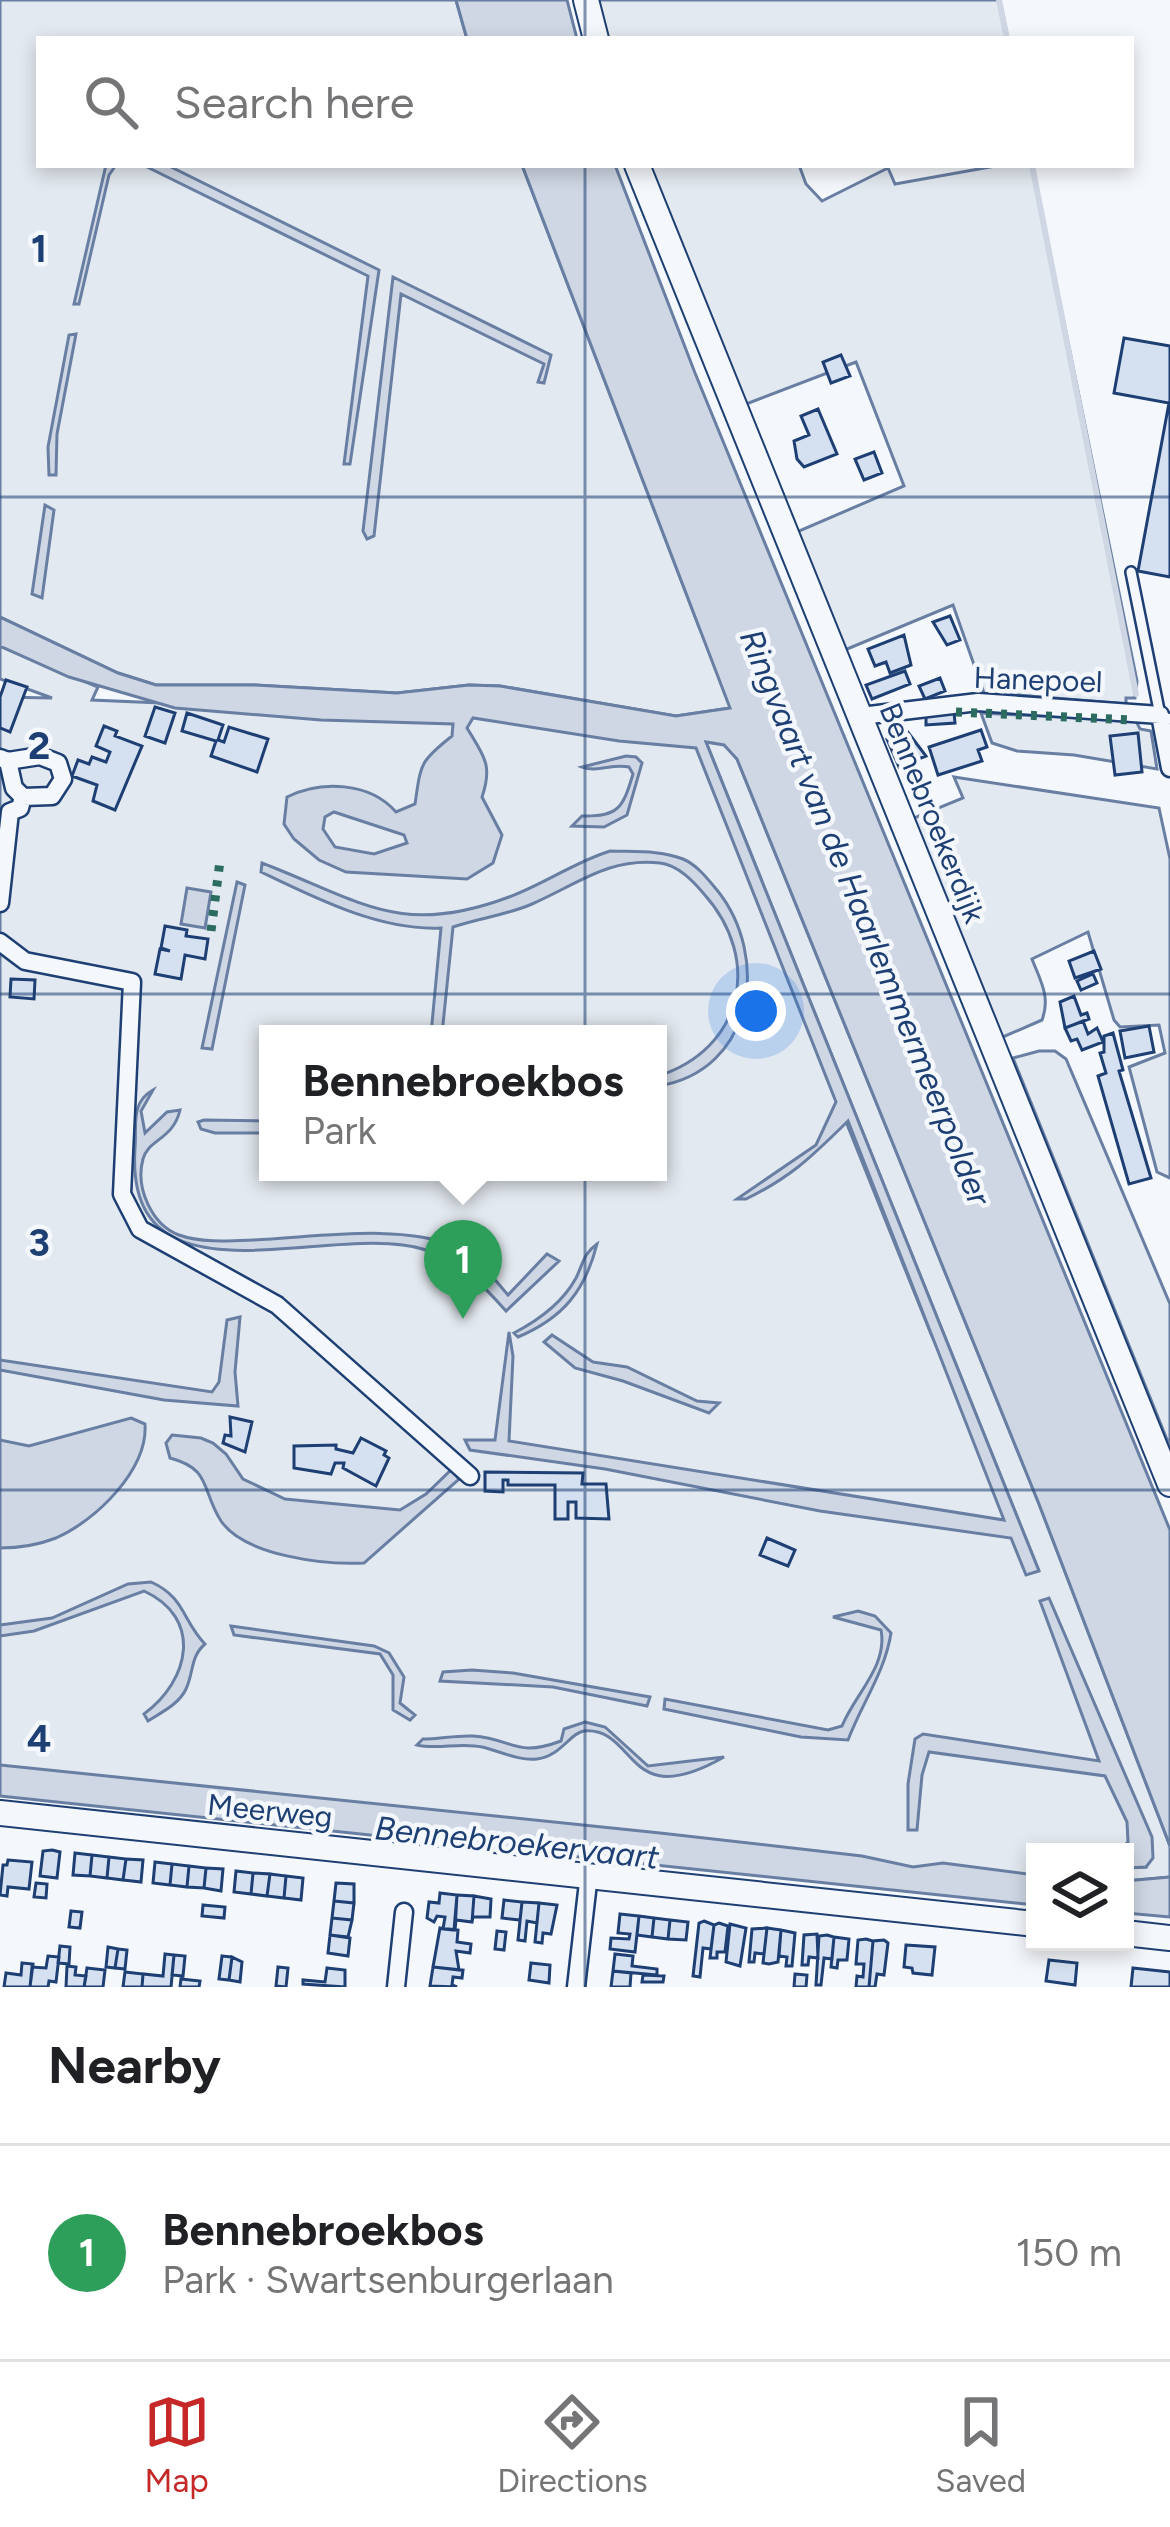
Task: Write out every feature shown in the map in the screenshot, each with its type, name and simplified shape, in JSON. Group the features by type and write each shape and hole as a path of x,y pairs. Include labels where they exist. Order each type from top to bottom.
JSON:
{"street":[{"path":"586,0 595,36"},
{"name":"Bennebroekerdijk","path":"638,168 1170,1484"},
{"name":"Hanepoel","path":"861,716 978,701 1165,717"},
{"path":"1165,717 1170,768"},
{"path":"40,756 58,763 63,779 52,796 23,797 14,788 4,760 40,756"},
{"path":"0,903 10,812 20,808 23,797"},
{"path":"0,942 25,961 132,982 122,1194 140,1229 277,1305 470,1476"},
{"name":"Meerweg","path":"0,1813 1026,1923"},
{"path":"576,1987 589,1874"},
{"path":"395,1987 404,1912"},
{"path":"1134,1934 1170,1938"}],"lane":[{"path":"1131,572 1165,717"}],"shaded area":[{"path":"0,0 456,0 466,36 36,36 36,168 523,168 699,627 732,699 730,708 676,716 500,686 397,693 156,685 118,673 0,617"},
{"path":"590,0 1000,0 1007,36 600,36"},
{"path":"644,168 800,168 806,184 822,201 888,168 895,184 984,168 1033,168 1137,681 1135,698 1126,698 1126,704 985,696 953,605 840,652 792,534 904,486 856,362 741,406"},
{"path":"0,646 98,687 92,700 514,718 638,742 696,747 931,1334 1039,1571 706,742 724,744 737,759 1039,1504 1170,1846 1170,1877 1134,1880 1134,1868 1146,1867 1136,1805 1048,1599 1133,1827 1127,1843 1026,1843 1026,1881 0,1785 0,697 52,698 0,679"},
{"path":"981,713 1136,721 1140,729 1151,731 1157,769 1017,751 992,743"},
{"path":"954,777 1159,808 1170,859 1170,1178 1157,1172 1129,1067 1165,1053 1159,1025 1120,1027 1114,1020 1088,932 1032,959 1045,996 1042,1020 996,1040 909,820 963,798"},
{"path":"1055,1051 1066,1059 1170,1304 1170,1447 1013,1058"}],"water":[{"path":"456,0 567,0 576,36 466,36"},
{"path":"105,168 114,168 79,304 74,304"},
{"path":"149,168 173,168 379,270 350,464 344,464 368,276"},
{"name":"Ringvaart van de Haarlemmermeerpolder","path":"523,168 616,168 695,373 1170,1530 1170,1846 1039,1504 737,759 724,745 706,742 1039,1571 1026,1575 1011,1538 820,1511 605,1469 470,1450 465,1440 495,1440 509,1332 513,1356 509,1441 1004,1520 848,1121 789,1173 746,1199 737,1199 816,1145 836,1102 696,748 473,718 467,728 487,768 482,797 502,835 493,863 467,879 346,872 319,860 294,839 284,824 287,797 330,786 373,795 396,812 415,804 423,765 452,736 453,724 175,708 69,677 0,646 0,617 118,673 156,685 397,693 500,686 676,716 730,708","holes":["334,812 404,835 407,843 374,854 335,847 323,829 325,817"]},
{"path":"393,277 551,355 544,383 538,382 544,364 401,294 374,536 367,539 363,531"},
{"path":"76,334 57,434 56,475 49,475 48,447 69,335"},
{"path":"45,505 54,510 42,598 32,594"},
{"path":"626,756 642,763 627,815 604,827 572,826 582,816 604,815 617,808 633,774 623,766 582,767"},
{"path":"610,851 683,859 702,872 734,917 744,947 744,1008 733,1035 715,1058 690,1076 667,1083 667,1072 709,1045 725,1024 735,1000 738,973 734,946 722,920 695,884 673,867 642,862 609,868 522,908 453,927 443,1025 432,1025 441,928 371,918 261,872 262,863 382,910 438,914 509,897"},
{"path":"237,882 245,885 212,1049 202,1048"},
{"path":"187,888 211,892 205,928 181,924"},
{"path":"153,1090 141,1111 145,1133 167,1112 180,1110 172,1128 146,1152 141,1182 154,1214 179,1235 216,1241 355,1234 432,1239 470,1255 508,1295 547,1254 559,1261 506,1311 461,1268 426,1250 386,1244 241,1250 197,1246 163,1230 140,1199 136,1115 141,1101"},
{"path":"259,1121 259,1133 215,1133 201,1129 198,1122"},
{"path":"597,1244 586,1276 570,1301 548,1321 518,1337 514,1333 564,1295"},
{"path":"240,1317 235,1372 238,1406 164,1400 0,1370 0,1360 212,1392 219,1382 227,1320"},
{"path":"552,1335 593,1362 627,1367 697,1401 719,1403 709,1413 575,1368 544,1342"},
{"path":"131,1418 145,1424 144,1441 129,1475 103,1506 56,1538 0,1548 0,1440 29,1446"},
{"path":"172,1435 213,1443 243,1479 285,1499 400,1510 451,1470 459,1479 364,1563 308,1560 267,1550 232,1533 221,1521 199,1475 170,1458 166,1443"},
{"path":"151,1582 177,1602 205,1644 183,1694 148,1721 144,1714 172,1684 183,1650 175,1617 144,1591 34,1631 0,1636 0,1625 52,1618 128,1584"},
{"path":"1049,1598 1152,1837 1153,1858 1146,1867 1134,1868 1134,1843 1127,1843 1127,1822 1105,1776 929,1752 917,1830 908,1830 915,1739 923,1734 1099,1761 1040,1601"},
{"path":"858,1611 875,1616 891,1633 848,1740 801,1737 664,1709 665,1699 828,1730 842,1726 875,1668 882,1643 881,1630 833,1617"},
{"path":"231,1626 374,1646 389,1653 404,1677 400,1703 415,1715 410,1720 393,1710 393,1675 380,1654 234,1635"},
{"path":"472,1670 650,1697 647,1706 553,1687 440,1681 443,1672"},
{"path":"585,1722 605,1727 648,1766 724,1757 691,1772 668,1776 650,1773 601,1733 584,1731 537,1759 474,1746 417,1745 423,1739 467,1736 534,1748 561,1741 564,1729"},
{"name":"Bennebroekervaart","path":"0,1765 660,1833 862,1856 913,1867 943,1863 1026,1874 1026,1904 0,1796"},
{"path":"1170,1877 1170,1917 1134,1914 1134,1880"}],"building":[{"path":"1124,338 1170,346 1170,577 1138,571 1169,403 1114,393"},
{"path":"841,355 850,376 831,383 823,362"},
{"path":"818,409 837,454 804,467 797,459 794,441 809,435 801,416"},
{"path":"874,452 882,473 864,480 855,459"},
{"path":"950,616 960,640 947,645 933,622"},
{"path":"904,635 911,665 890,673 886,662 875,666 868,649"},
{"path":"905,671 910,684 872,699 866,685"},
{"path":"940,678 945,691 925,699 919,686"},
{"path":"6,680 27,687 10,732 0,728 0,697"},
{"path":"155,707 175,713 165,743 145,736"},
{"path":"954,712 955,723 926,725 926,714"},
{"path":"187,713 223,725 218,740 224,742 229,727 268,739 257,772 211,756 216,741 182,731"},
{"path":"104,726 117,731 115,736 142,746 115,810 93,801 97,785 72,776 78,760 89,764 92,757 106,762 110,752 96,746"},
{"path":"981,730 987,747 978,750 982,761 938,775 929,747"},
{"path":"907,731 926,756 899,767 887,739"},
{"path":"1138,733 1142,772 1115,775 1110,736"},
{"path":"165,926 208,939 205,959 185,955 181,979 155,974 160,949 170,951 161,948"},
{"path":"1094,951 1101,969 1075,978 1069,961"},
{"path":"1093,974 1097,983 1081,990 1077,981"},
{"path":"11,979 35,980 34,999 10,997"},
{"path":"1074,996 1081,1015 1087,1013 1089,1019 1065,1028 1060,1002"},
{"path":"1083,1021 1088,1034 1097,1028 1103,1042 1082,1050 1065,1028"},
{"path":"1149,1026 1154,1052 1125,1058 1120,1031"},
{"path":"1113,1033 1123,1070 1119,1071 1151,1178 1129,1184 1098,1076 1106,1073 1100,1053 1104,1052 1104,1036"},
{"path":"230,1417 252,1422 245,1452 223,1443 225,1435 231,1436"},
{"path":"361,1438 386,1451 389,1458 376,1486 343,1468 344,1463 335,1463 331,1474 294,1468 294,1446 336,1445 336,1449 353,1453"},
{"path":"485,1472 583,1473 582,1484 606,1484 609,1519 576,1518 576,1502 568,1502 568,1519 555,1519 555,1485 508,1485 503,1480 503,1492 485,1491"},
{"path":"767,1538 795,1550 788,1566 760,1555"},
{"path":"43,1851 60,1852 57,1878 40,1876"},
{"path":"75,1853 92,1855 90,1876 73,1875"},
{"path":"92,1855 109,1857 107,1878 90,1876"},
{"path":"109,1857 126,1859 123,1880 107,1878"},
{"path":"126,1859 143,1860 141,1882 123,1880"},
{"path":"8,1860 32,1862 29,1889 8,1887 7,1896 0,1895 3,1865"},
{"path":"155,1862 172,1864 170,1885 153,1883"},
{"path":"172,1864 189,1866 187,1887 170,1885"},
{"path":"189,1866 206,1868 204,1888 187,1887"},
{"path":"206,1868 223,1869 221,1891 204,1888"},
{"path":"236,1871 253,1873 251,1894 234,1892"},
{"path":"253,1873 270,1874 267,1896 251,1894"},
{"path":"270,1874 286,1876 284,1898 267,1896"},
{"path":"286,1876 303,1878 301,1900 284,1898"},
{"path":"36,1883 47,1884 46,1898 34,1897"},
{"path":"336,1883 354,1884 354,1903 334,1901"},
{"path":"440,1893 457,1895 454,1930 443,1929 445,1917 437,1916 434,1922 427,1918 429,1902 439,1903"},
{"path":"457,1895 474,1896 472,1922 456,1920 455,1930"},
{"path":"474,1896 491,1899 490,1917 473,1917 472,1922"},
{"path":"504,1900 522,1902 520,1920 502,1918"},
{"path":"334,1901 354,1903 352,1920 332,1918"},
{"path":"522,1902 539,1903 537,1923 527,1921 525,1941 518,1940"},
{"path":"539,1903 557,1905 551,1934 543,1933 542,1943 535,1942"},
{"path":"203,1905 225,1907 224,1918 202,1916"},
{"path":"71,1911 82,1912 80,1928 69,1927"},
{"path":"620,1914 639,1916 635,1952 610,1949 611,1938 629,1939 630,1934 618,1933"},
{"path":"639,1916 654,1918 652,1937 637,1935"},
{"path":"332,1918 352,1920 348,1937 330,1935"},
{"path":"654,1918 670,1920 668,1939 652,1937"},
{"path":"670,1920 688,1922 686,1940 668,1939"},
{"path":"699,1923 714,1925 711,1949 703,1948 700,1977 693,1976"},
{"path":"730,1924 746,1928 740,1966 726,1962"},
{"path":"714,1925 728,1926 725,1952 710,1958"},
{"path":"440,1928 458,1930 457,1942 471,1944 470,1953 456,1951 459,1970 433,1967"},
{"path":"767,1928 781,1930 778,1962 769,1964 763,1963"},
{"path":"767,1928 764,1954 755,1953 754,1962 749,1962 752,1929"},
{"path":"781,1930 795,1933 792,1966 786,1966 787,1957 779,1956"},
{"path":"497,1931 506,1932 504,1950 495,1949"},
{"path":"817,1934 818,1958 809,1957 808,1965 802,1965 804,1935"},
{"path":"330,1935 350,1938 348,1956 328,1953"},
{"path":"819,1936 834,1937 832,1959 824,1958 821,1985 816,1985"},
{"path":"834,1937 849,1939 847,1960 838,1960 837,1968 831,1967"},
{"path":"858,1940 873,1941 869,1987 856,1987 864,1964 856,1964"},
{"path":"873,1941 888,1943 884,1975 877,1974 875,1987 869,1987"},
{"path":"906,1945 935,1947 932,1975 904,1967"},
{"path":"60,1946 70,1947 69,1964 58,1963"},
{"path":"108,1947 118,1949 115,1968 106,1967"},
{"path":"118,1949 127,1950 125,1969 115,1968"},
{"path":"165,1954 174,1955 171,1987 142,1987 143,1974 163,1976"},
{"path":"615,1954 633,1956 632,1966 657,1969 657,1975 613,1971"},
{"path":"174,1955 185,1956 183,1976 172,1975"},
{"path":"48,1956 59,1957 56,1982 30,1987 32,1967 46,1968"},
{"path":"222,1956 232,1957 229,1980 219,1979"},
{"path":"232,1957 242,1962 240,1982 229,1980"},
{"path":"1049,1960 1077,1963 1075,1985 1046,1981"},
{"path":"22,1963 33,1964 30,1987 4,1987 6,1973 21,1975"},
{"path":"531,1963 550,1965 549,1983 529,1980"},
{"path":"67,1966 76,1967 75,1975 86,1976 84,1987 66,1987"},
{"path":"278,1967 288,1968 286,1987 276,1986"},
{"path":"433,1967 463,1970 462,1978 453,1977 452,1985 457,1987 430,1986"},
{"path":"87,1968 105,1970 103,1987 84,1987"},
{"path":"327,1968 345,1970 345,1987 303,1984 303,1980 325,1982"},
{"path":"1133,1968 1170,1972 1170,1987 1131,1987"},
{"path":"613,1971 631,1973 630,1987 611,1987"},
{"path":"125,1972 143,1974 142,1987 123,1987"},
{"path":"795,1974 807,1975 806,1987 794,1987"},
{"path":"643,1975 664,1976 663,1982 642,1982"},
{"path":"181,1979 200,1981 199,1987 180,1987"}],"waterway":[{"path":"999,0 1006,36"},
{"path":"1033,168 1136,694"}],"hedge":[{"path":"956,712 1134,720"},
{"path":"211,931 220,861"}],"place":[{"name":"Bennebroekbos","path":"463,1319"}]}
